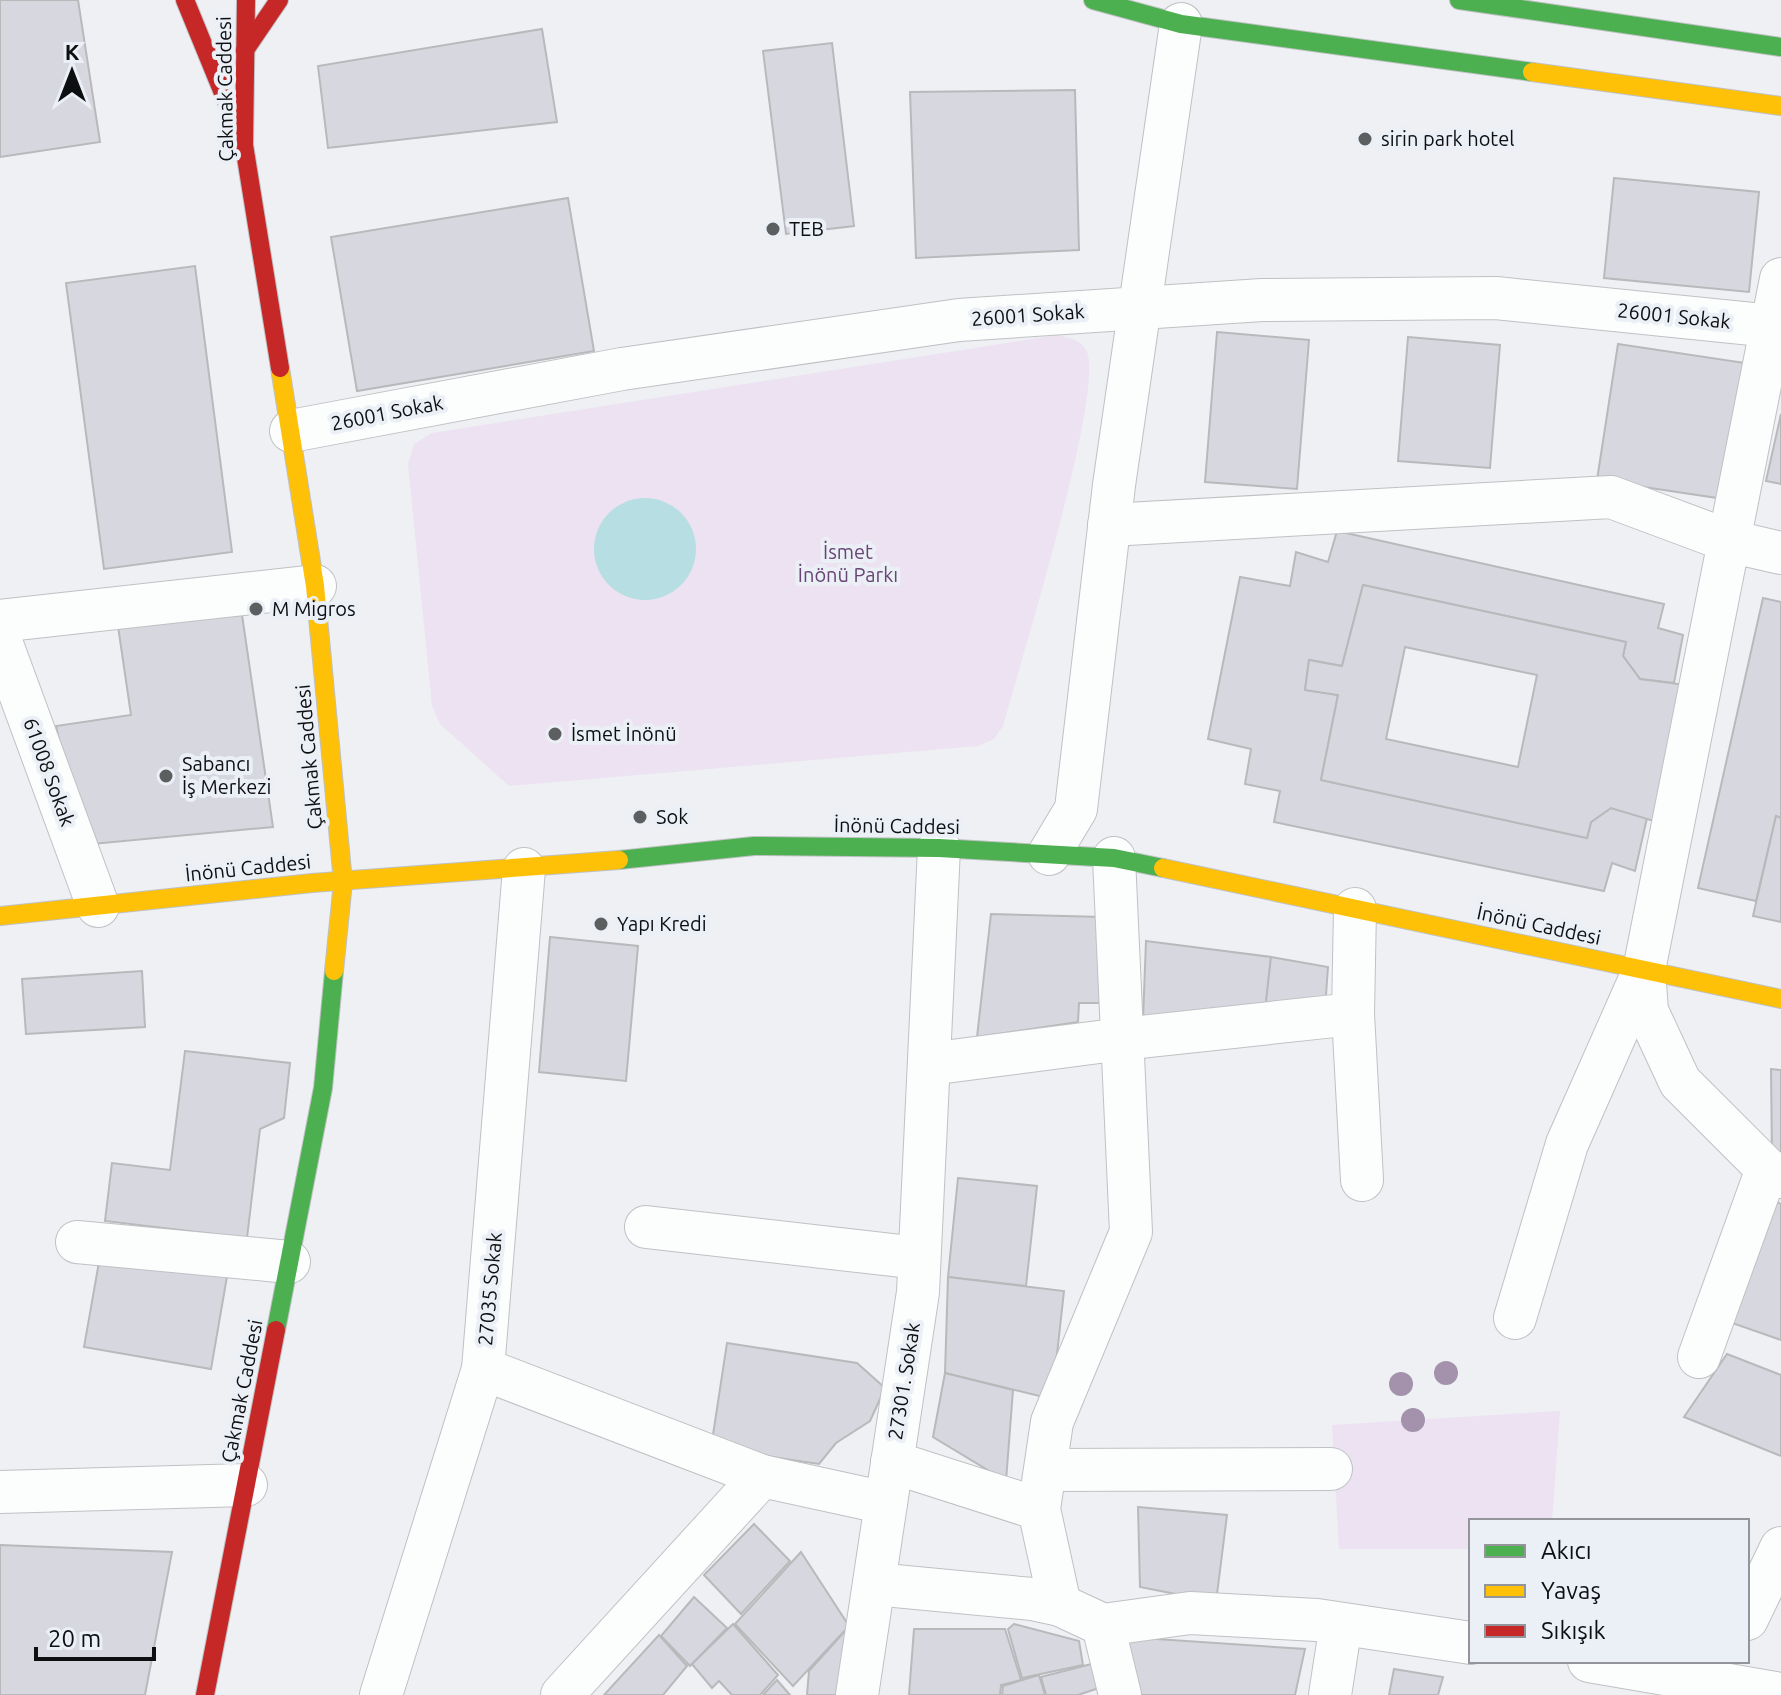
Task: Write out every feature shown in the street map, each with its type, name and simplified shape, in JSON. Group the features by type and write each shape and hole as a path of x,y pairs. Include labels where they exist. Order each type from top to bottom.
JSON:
{"main road":[{"path":"185,0 244,145"},
{"name":"Çakmak Caddesi","path":"205,1695 323,1088 343,882 315,586 244,145 246,0"},
{"path":"245,50 279,0"},
{"path":"1093,0 1181,24 1781,106"},
{"path":"1459,0 1781,47"},
{"name":"İnönü Caddesi","path":"0,916 754,846 939,848 1114,858 1781,999"}],"street":[{"path":"1049,854 1076,809 1109,525 1181,24"},
{"path":"1515,1318 1567,1144 1644,970 1781,279"},
{"name":"26001 Sokak","path":"291,431 622,369 959,320 1262,300 1496,298 1772,326"},
{"path":"1109,525 1611,497 1729,541 1781,553"},
{"path":"0,621 315,586"},
{"name":"61008 Sokak","path":"0,639 98,906"},
{"name":"27301. Sokak","path":"857,1695 918,1292 939,848"},
{"path":"1060,1605 1043,1489 1052,1422 1131,1232 1114,858"},
{"name":"27035 Sokak","path":"381,1695 483,1369 524,869"},
{"path":"1355,909 1353,1014 1362,1180"},
{"path":"1644,970 1647,1011 1680,1082 1774,1173 1699,1357"},
{"path":"929,1064 1353,1014"},
{"path":"646,1227 919,1258"},
{"path":"77,1242 289,1262"},
{"path":"483,1369 762,1476 886,1503"},
{"path":"892,1462 1043,1489 1331,1469"},
{"path":"562,1695 762,1476"},
{"path":"0,1492 246,1485"},
{"path":"1749,1615 1781,1548"},
{"path":"874,1584 1007,1596 1060,1605 1103,1625 1190,1613 1341,1624 1469,1643"},
{"path":"1330,1695 1341,1624"},
{"path":"1103,1625 1120,1695"},
{"path":"1594,1663 1638,1682 1722,1672 1781,1694"}],"green space":[{"name":"İsmet İnönü Parkı","path":"1058,335 1079,342 1087,352 1089,378 1083,420 1041,593 1003,726 994,739 978,746 509,786 440,724 432,706 408,464 414,444 432,433"},
{"path":"1560,1411 1552,1519 1469,1519 1469,1549 1339,1549 1332,1425"}],"water":[{"path":"645,498 664,502 681,513 692,530 696,549 692,568 681,585 664,596 645,600 626,596 609,585 598,568 594,549 598,530 609,513 626,502"}],"building":[{"path":"0,0 78,0 100,142 0,157"},
{"path":"542,29 557,122 328,148 318,66"},
{"path":"832,43 854,226 786,234 763,51"},
{"path":"1075,90 1079,250 916,258 910,92"},
{"path":"1614,178 1759,192 1749,292 1604,278"},
{"path":"568,198 594,351 357,391 331,237"},
{"path":"195,266 232,552 104,569 66,283"},
{"path":"1217,332 1309,340 1297,489 1205,482"},
{"path":"1408,337 1500,345 1490,468 1398,461"},
{"path":"1618,344 1745,363 1724,499 1597,480"},
{"path":"1781,414 1781,484 1766,481"},
{"path":"1337,531 1664,604 1658,628 1683,635 1674,683 1640,679 1623,656 1626,642 1363,585 1342,666 1309,660 1305,690 1338,695 1321,780 1587,838 1591,822 1611,808 1647,818 1635,871 1612,863 1604,891 1274,822 1280,791 1245,784 1251,749 1208,739 1240,577 1290,586 1296,552 1328,562"},
{"path":"1363,585 1626,642 1623,656 1640,679 1686,685 1657,822 1611,808 1591,822 1587,838 1321,780 1338,695 1305,690 1309,660 1342,666","holes":["1405,647 1537,675 1518,767 1386,739"]},
{"path":"1763,598 1781,602 1781,818 1776,816 1756,901 1698,888"},
{"name":"Sabancı İş Merkezi","path":"241,608 273,827 82,845 56,726 131,715 118,626"},
{"path":"1776,816 1781,818 1781,922 1753,916"},
{"path":"991,914 1102,917 1104,1003 1079,1003 1078,1022 977,1037"},
{"path":"550,937 638,946 626,1081 539,1072"},
{"path":"1146,941 1271,957 1265,1011 1143,1020"},
{"path":"1271,957 1328,967 1325,1009 1265,1011"},
{"path":"142,971 145,1027 26,1034 22,979"},
{"path":"185,1051 290,1063 284,1118 260,1129 247,1238 105,1221 112,1163 170,1170"},
{"path":"1771,1069 1781,1070 1781,1157 1772,1156"},
{"path":"958,1178 1037,1186 1026,1286 948,1277"},
{"path":"1775,1201 1781,1204 1781,1340 1732,1323"},
{"path":"102,1245 229,1265 211,1369 84,1347"},
{"path":"948,1277 1064,1291 1052,1399 945,1373"},
{"path":"727,1343 857,1363 885,1388 870,1421 836,1443 819,1464 711,1448"},
{"path":"1727,1354 1781,1375 1781,1456 1684,1417"},
{"path":"945,1373 1013,1390 1006,1481 933,1437"},
{"path":"1138,1507 1227,1515 1216,1602 1140,1587"},
{"path":"754,1524 790,1561 741,1614 704,1575"},
{"path":"0,1545 172,1552 145,1695 0,1695"},
{"path":"801,1552 849,1626 793,1686 735,1624"},
{"path":"694,1597 727,1628 690,1666 661,1636"},
{"path":"733,1624 778,1675 760,1695 732,1695 719,1681 712,1688 692,1664"},
{"path":"1014,1624 1079,1641 1083,1665 1022,1678 1008,1629"},
{"path":"914,1629 1005,1629 1021,1680 1001,1685 1000,1695 909,1695"},
{"path":"846,1630 854,1695 807,1695 809,1671"},
{"path":"659,1635 687,1666 663,1695 604,1695"},
{"path":"1126,1637 1305,1649 1295,1695 1138,1695"},
{"path":"1103,1661 1111,1684 1078,1695 1046,1695 1041,1677"},
{"path":"1394,1669 1443,1677 1438,1695 1389,1695"},
{"path":"1039,1675 1045,1695 1002,1695 1003,1686"},
{"path":"777,1680 790,1695 763,1695"}],"traffic: fast":[{"path":"1093,0 1181,24 1532,72"},
{"path":"1459,0 1781,47"},
{"path":"619,860 754,846 939,848 1114,858 1163,868"},
{"path":"276,1330 323,1088 334,971"}],"traffic: slow":[{"path":"1532,72 1781,106"},
{"path":"280,368 315,586 343,882 334,971"},
{"path":"0,916 312,883 619,860"},
{"path":"1163,868 1781,999"}],"traffic: jam":[{"path":"185,0 237,127"},
{"path":"246,0 244,145 280,368"},
{"path":"245,50 279,0"},
{"path":"205,1695 276,1330"}],"place":[{"name":"sirin park hotel","path":"1365,139"},
{"name":"TEB","path":"773,229"},
{"name":"M Migros","path":"256,609"},
{"name":"İsmet İnönü","path":"555,734"},
{"name":"Sabancı İş Merkezi","path":"166,776"},
{"name":"Sok","path":"640,817"},
{"name":"Yapı Kredi","path":"601,924"}]}
